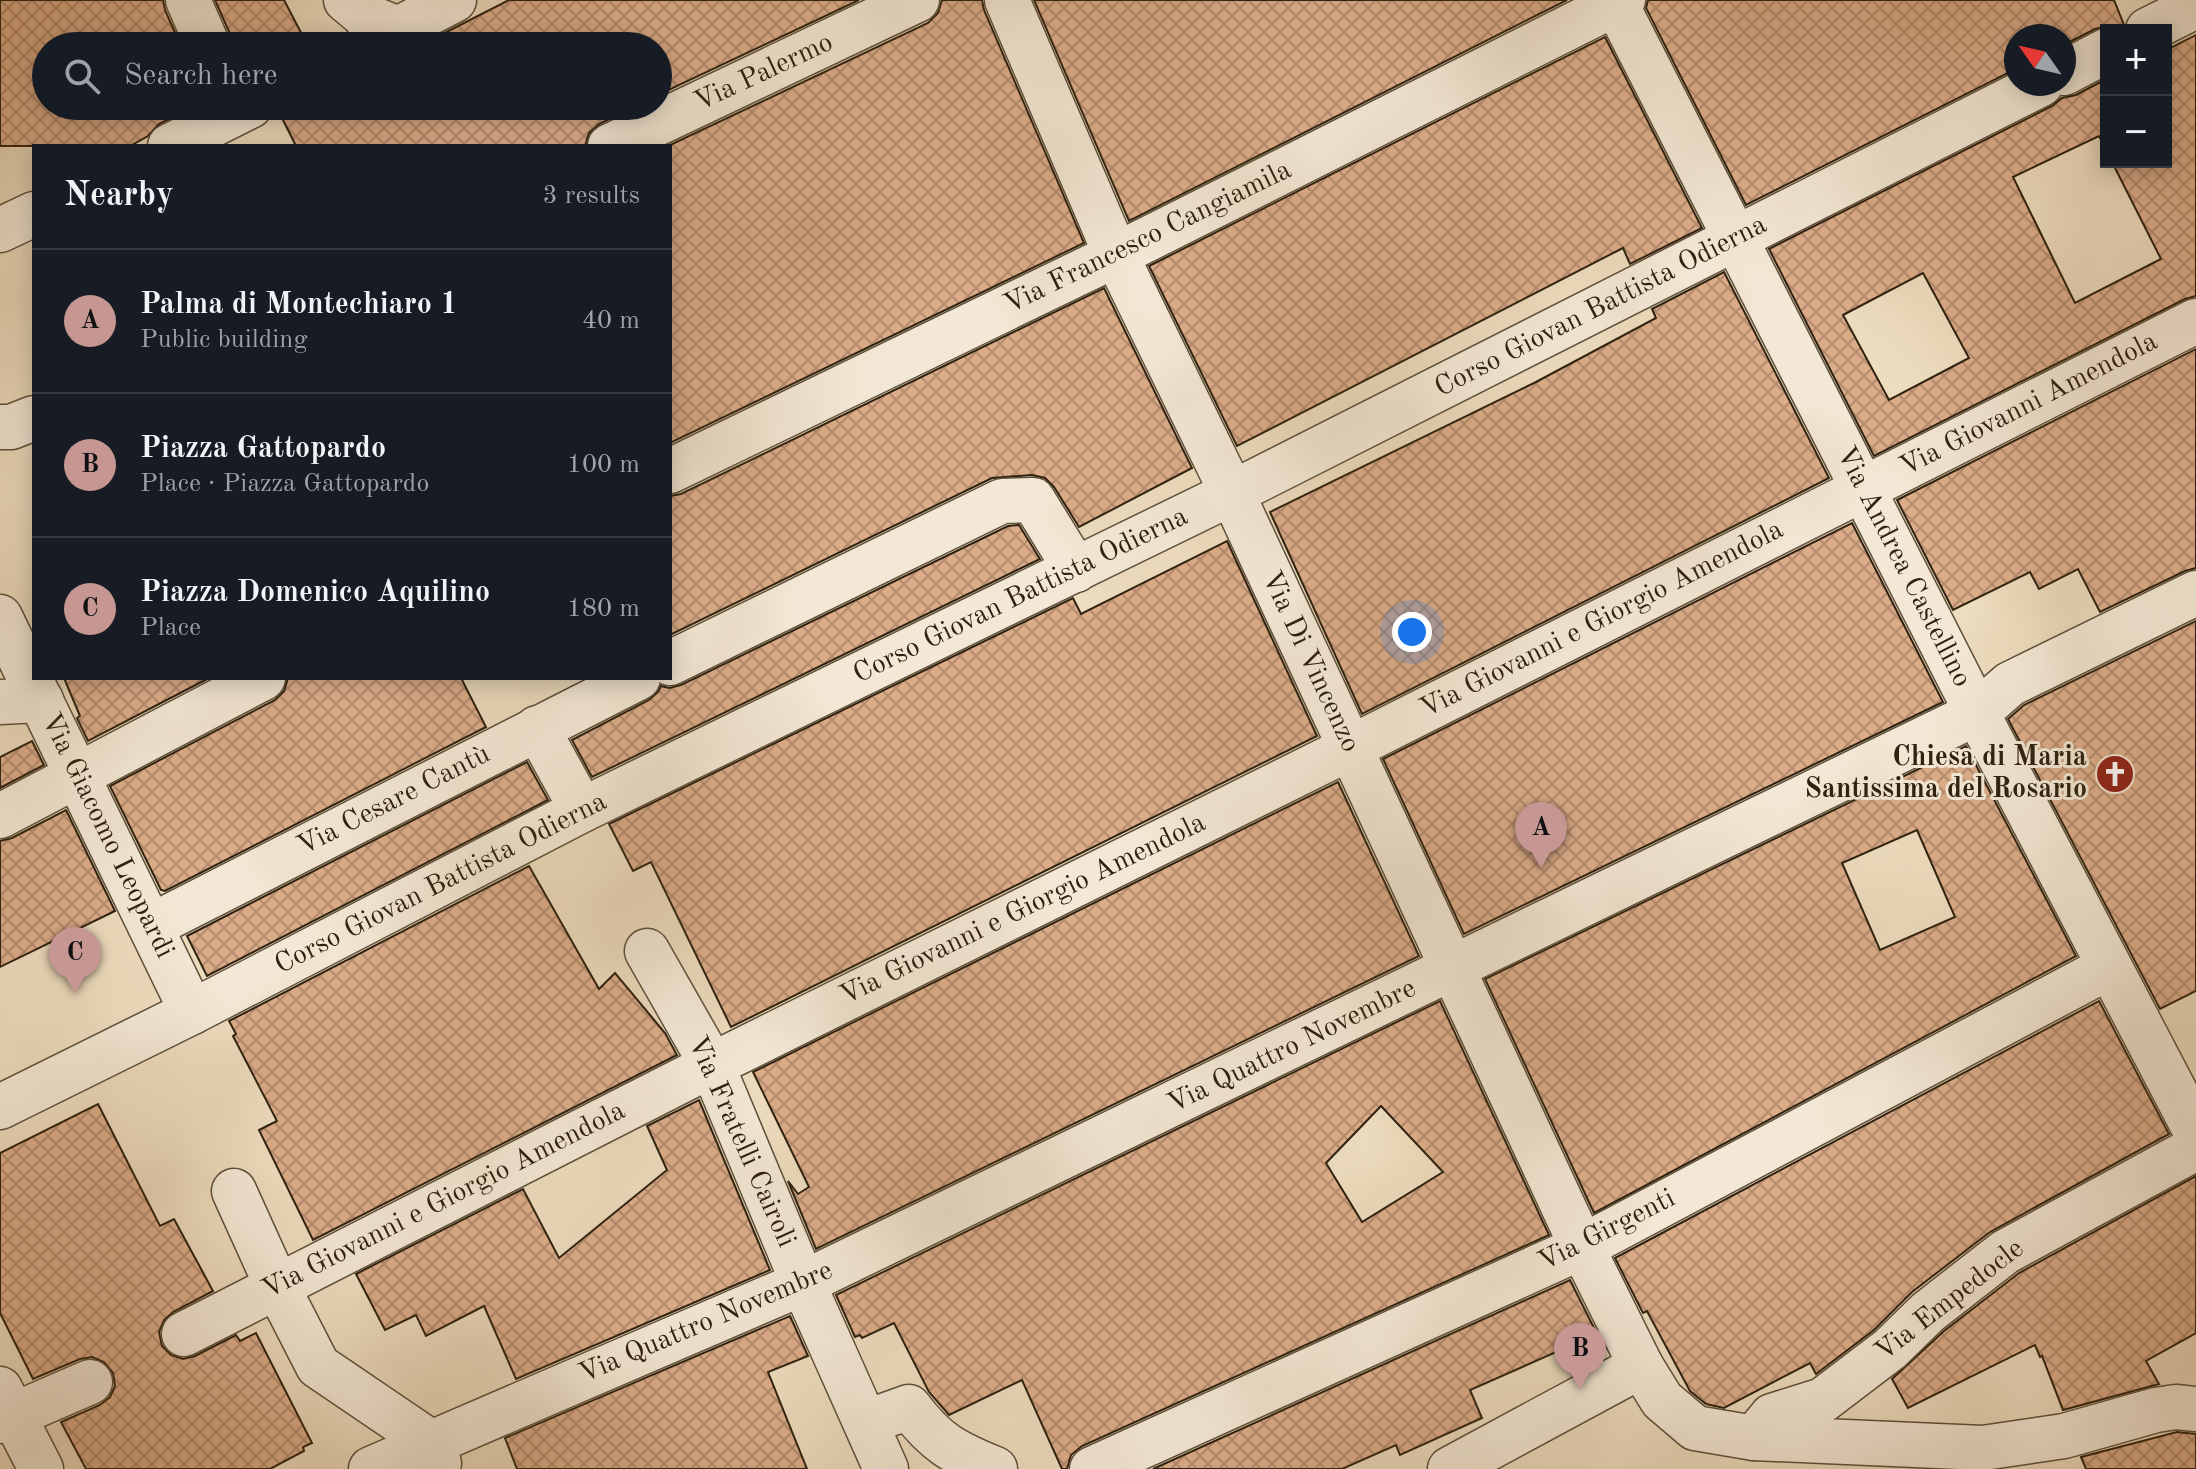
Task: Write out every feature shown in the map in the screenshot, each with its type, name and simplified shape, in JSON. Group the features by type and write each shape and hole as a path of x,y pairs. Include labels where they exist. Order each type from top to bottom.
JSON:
{"street":[{"path":"188,0 202,32"},
{"path":"346,0 364,15 377,32"},
{"path":"391,32 454,0"},
{"name":"Via Palermo","path":"672,117 917,0"},
{"name":"Via Di Vincenzo","path":"1007,0 1116,255 1232,493 1452,970 1641,1366 1662,1400 1695,1428 1754,1438"},
{"name":"Via Francesco Cangiamila","path":"672,470 1116,255 1617,1"},
{"name":"Via Andrea Castellino","path":"1617,1 1977,713 2196,1132"},
{"path":"2160,24 2196,6"},
{"path":"2076,67 2100,54"},
{"name":"Corso Giovan Battista Odierna","path":"0,1107 192,1012 582,810 1232,493 2017,96"},
{"path":"175,144 239,120"},
{"name":"Via Palermo","path":"614,144 665,120"},
{"path":"0,230 32,215"},
{"name":"Via Giovanni Amendola","path":"1863,489 2196,321"},
{"path":"0,427 11,427 32,419"},
{"name":"Via Giovanni e Giorgio Amendola","path":"184,1334 712,1065 1863,489"},
{"path":"672,662 1002,501 1033,500 1076,570"},
{"name":"Via Quattro Novembre","path":"371,1469 436,1455 803,1283 1977,713 2010,684 2196,593"},
{"name":"Via Giacomo Leopardi","path":"0,617 21,701 79,777 192,1012"},
{"path":"0,816 259,680"},
{"name":"Via Cesare Cantù","path":"151,926 634,680"},
{"path":"537,728 582,810"},
{"name":"Via Fratelli Cairoli","path":"647,951 712,1065 803,1283 886,1469"},
{"name":"Via Girgenti","path":"1092,1469 1582,1247 2109,967"},
{"name":"Via Empedocle","path":"1754,1438 1772,1416 1823,1400 1890,1349 1928,1312 2005,1252 2196,1148"},
{"path":"234,1191 318,1366 436,1455"},
{"path":"1450,1469 1641,1366"},
{"path":"41,1469 5,1408 90,1382"},
{"path":"867,1422 909,1407 930,1435 966,1458 995,1469"},
{"path":"1754,1438 1983,1448 2064,1436 2176,1410"}],"building":[{"path":"0,0 163,0 175,32 32,32 32,120 167,120 134,144 0,146"},
{"path":"215,0 284,0 301,32 229,32"},
{"path":"509,0 859,0 672,88 672,32 446,32"},
{"path":"942,0 982,0 1084,243 672,442 672,144 928,23 938,13"},
{"path":"1034,0 1567,0 1129,221"},
{"path":"1648,0 2114,0 2124,24 2100,24 2100,28 2076,39 2076,24 2004,24 2004,75 1746,205 1646,8"},
{"path":"2196,35 2196,296 1874,456 1769,249 2052,106 2062,98 2076,96 2100,82 2100,138 2013,177 2075,303 2161,259 2115,168 2172,168 2172,47","holes":["1923,273 1969,358 1889,400 1843,315"]},
{"path":"1605,37 1702,228 1630,264 1623,248 1237,446 1149,266"},
{"path":"283,120 607,120 589,133 586,144 295,144"},
{"path":"1724,272 1829,478 1362,714 1270,512 1536,382 1656,318 1652,309"},
{"path":"1104,288 1192,468 1079,527 1045,478 1032,475 992,478 672,634 672,496 681,494"},
{"path":"2196,349 2196,568 2100,612 2078,569 2039,589 2030,572 1953,610 1897,500"},
{"path":"1852,523 1943,702 1464,934 1383,759"},
{"path":"1019,525 1040,559 592,777 572,740 649,700 661,686 681,685 1008,526"},
{"path":"1227,541 1317,736 731,1027 651,862 633,871 609,824 1073,598 1081,614"},
{"name":"Chiesa di Maria Santissima del Rosario","path":"2196,621 2196,991 2160,1009 2008,719 2024,705"},
{"path":"65,680 205,680 88,741 77,718 80,716"},
{"path":"287,680 462,680 486,727 165,891 161,890 110,786 275,700 284,691"},
{"path":"32,741 44,765 0,788 0,757"},
{"path":"1966,746 2076,956 1594,1213 1485,979","holes":["1917,830 1955,917 1880,950 1842,863"]},
{"path":"527,762 548,800 207,976 187,936"},
{"path":"1338,782 1419,956 816,1249 788,1181 798,1194 809,1187 753,1072"},
{"path":"66,810 115,911 0,967 0,841"},
{"path":"529,866 599,989 615,973 665,1033 677,1055 313,1240 259,1130 277,1121 233,1036 236,1034 229,1021"},
{"path":"1440,1001 1549,1235 1082,1446 1071,1455 1067,1469 1062,1469 1022,1380 949,1415 929,1392 894,1323 862,1338 860,1335 855,1337 836,1295","holes":["1381,1106 1443,1172 1362,1222 1326,1163"]},
{"path":"2099,1001 2169,1134 1990,1232 1912,1292 1874,1330 1816,1374 1810,1363 1724,1408 1706,1404 1690,1391 1647,1311 1643,1313 1615,1258"},
{"path":"699,1100 770,1270 516,1379 484,1306 426,1336 416,1315 385,1330 356,1274 523,1189 559,1258 667,1170 647,1126"},
{"path":"98,1104 160,1226 174,1219 213,1291 164,1320 159,1332 162,1346 171,1355 183,1359 236,1335 240,1341 256,1333 312,1443 303,1447 304,1451 270,1469 86,1469 61,1422 100,1405 110,1397 115,1386 113,1373 104,1362 92,1357 33,1379 0,1313 0,1153"},
{"path":"2196,1176 2196,1333 2146,1361 2159,1384 2063,1410 2035,1345 1908,1408 1892,1379 1944,1331 2019,1273"},
{"path":"1570,1280 1597,1334 1470,1390 1482,1418 1400,1455 1396,1445 1342,1469 1153,1469"},
{"path":"790,1316 808,1356 768,1372 807,1469 517,1469 505,1438"},
{"path":"2177,1432 2196,1434 2196,1469 2086,1469 2081,1457"}],"place":[{"name":"Chiesa di Maria Santissima del Rosario","path":"2115,774"},
{"name":"Palma di Montechiaro 1","path":"1541,868"},
{"name":"Piazza Domenico Aquilino","path":"75,993"},
{"name":"Piazza Gattopardo","path":"1580,1389"}]}
